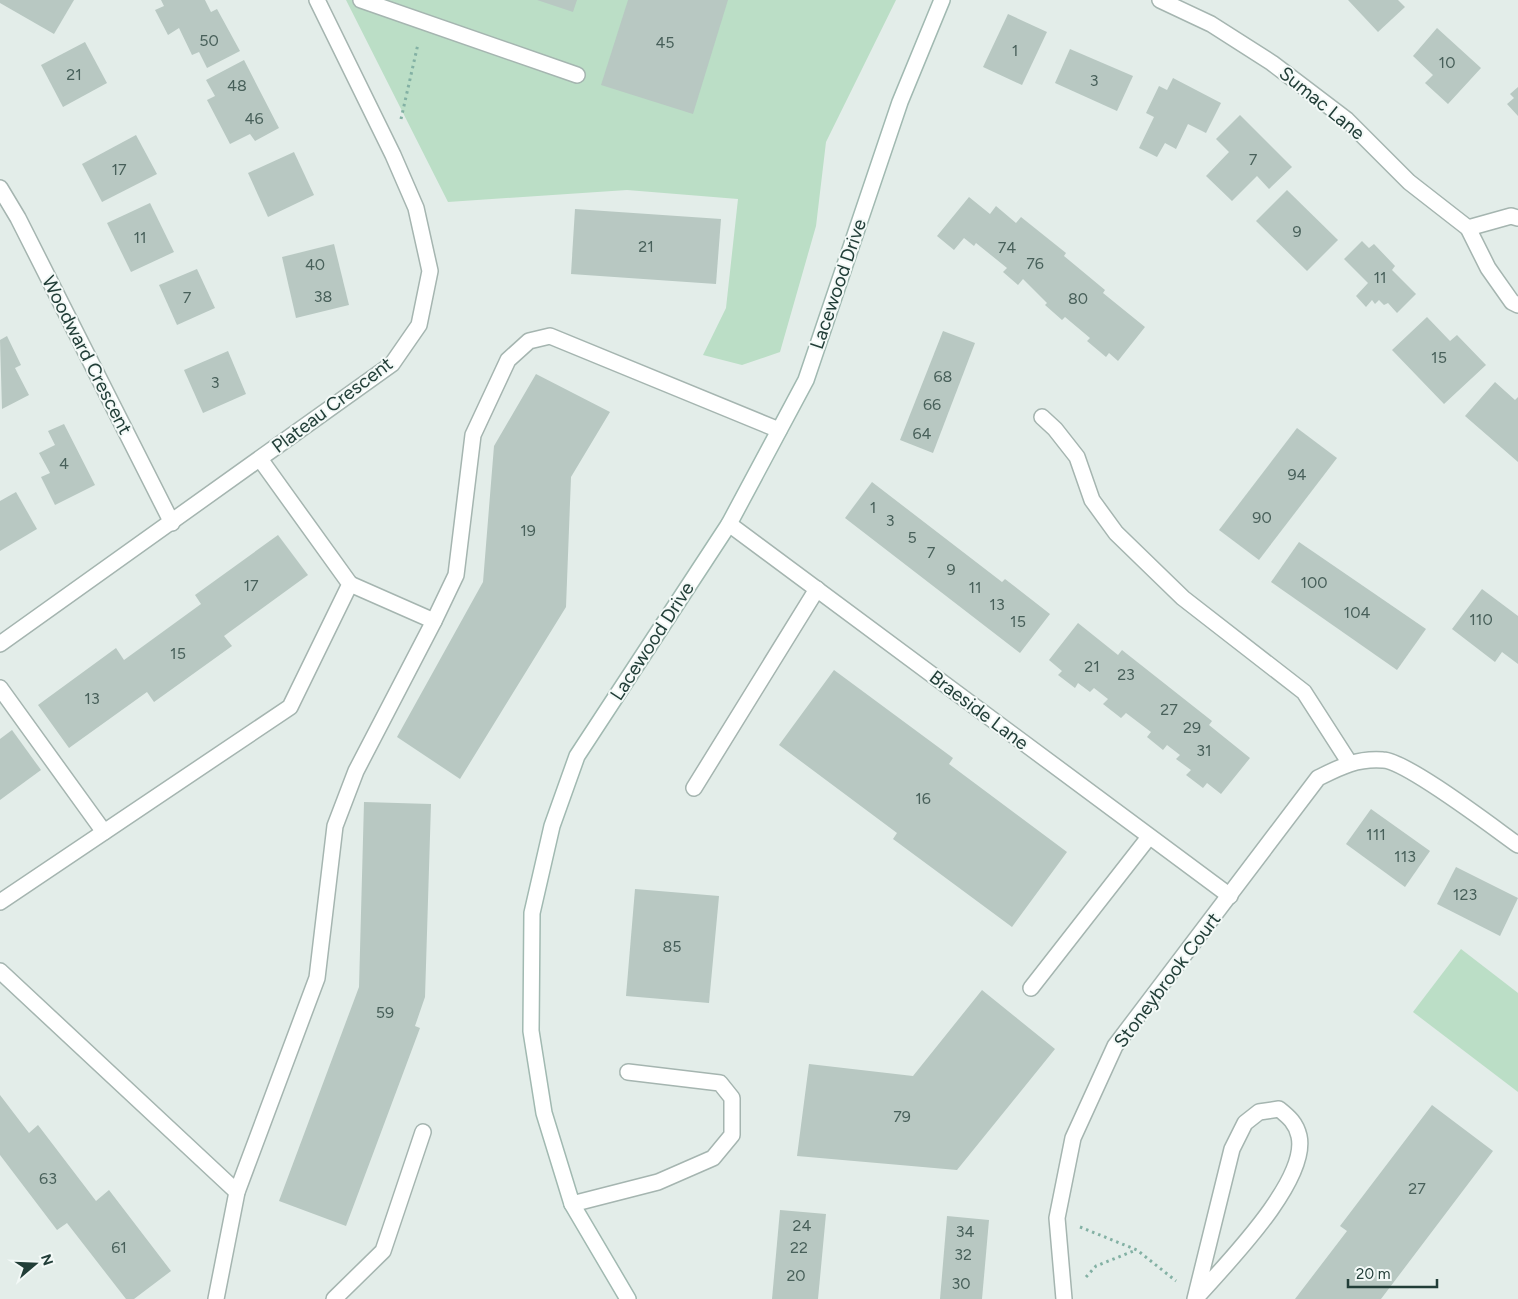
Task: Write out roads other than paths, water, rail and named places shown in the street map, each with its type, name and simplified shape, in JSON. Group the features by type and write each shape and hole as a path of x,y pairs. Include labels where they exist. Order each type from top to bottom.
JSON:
{"street":[{"name":"Plateau Crescent","path":"0,644 172,523 392,364 419,325 430,271 416,208 393,155 317,0"},
{"path":"360,0 577,75"},
{"name":"Lacewood Drive","path":"628,1299 572,1204 544,1113 531,1031 532,913 552,826 577,756 729,524 806,380 900,102 942,0"},
{"name":"Sumac Lane","path":"1160,0 1211,24 1272,63 1347,120 1409,182 1468,228 1488,268 1512,302 1518,305"},
{"name":"Woodward Crescent","path":"0,188 18,218 172,523"},
{"path":"1468,228 1511,216 1518,218"},
{"path":"216,1299 237,1192 318,978 336,826 356,771 456,575 473,435 508,360 530,340 550,336 779,430"},
{"path":"1042,417 1055,429 1077,457 1092,500 1116,533 1183,598 1304,692 1349,762"},
{"path":"260,460 350,584 434,621"},
{"name":"Braeside Lane","path":"729,524 1230,896"},
{"path":"0,902 290,707 350,584"},
{"path":"694,788 817,590"},
{"path":"0,688 104,832"},
{"name":"Stoneybrook Court","path":"1064,1299 1057,1218 1073,1138 1115,1046 1318,778 1349,762 1385,759 1416,773 1518,845"},
{"path":"1031,988 1149,837"},
{"path":"0,971 237,1192"},
{"path":"572,1204 658,1182 713,1158 732,1136 732,1098 720,1083 628,1072"},
{"path":"1279,1109 1294,1121 1300,1137 1299,1158 1281,1194 1258,1227 1195,1298 1232,1149 1245,1123 1259,1112 1279,1109"},
{"path":"334,1299 383,1251 423,1132"}]}
